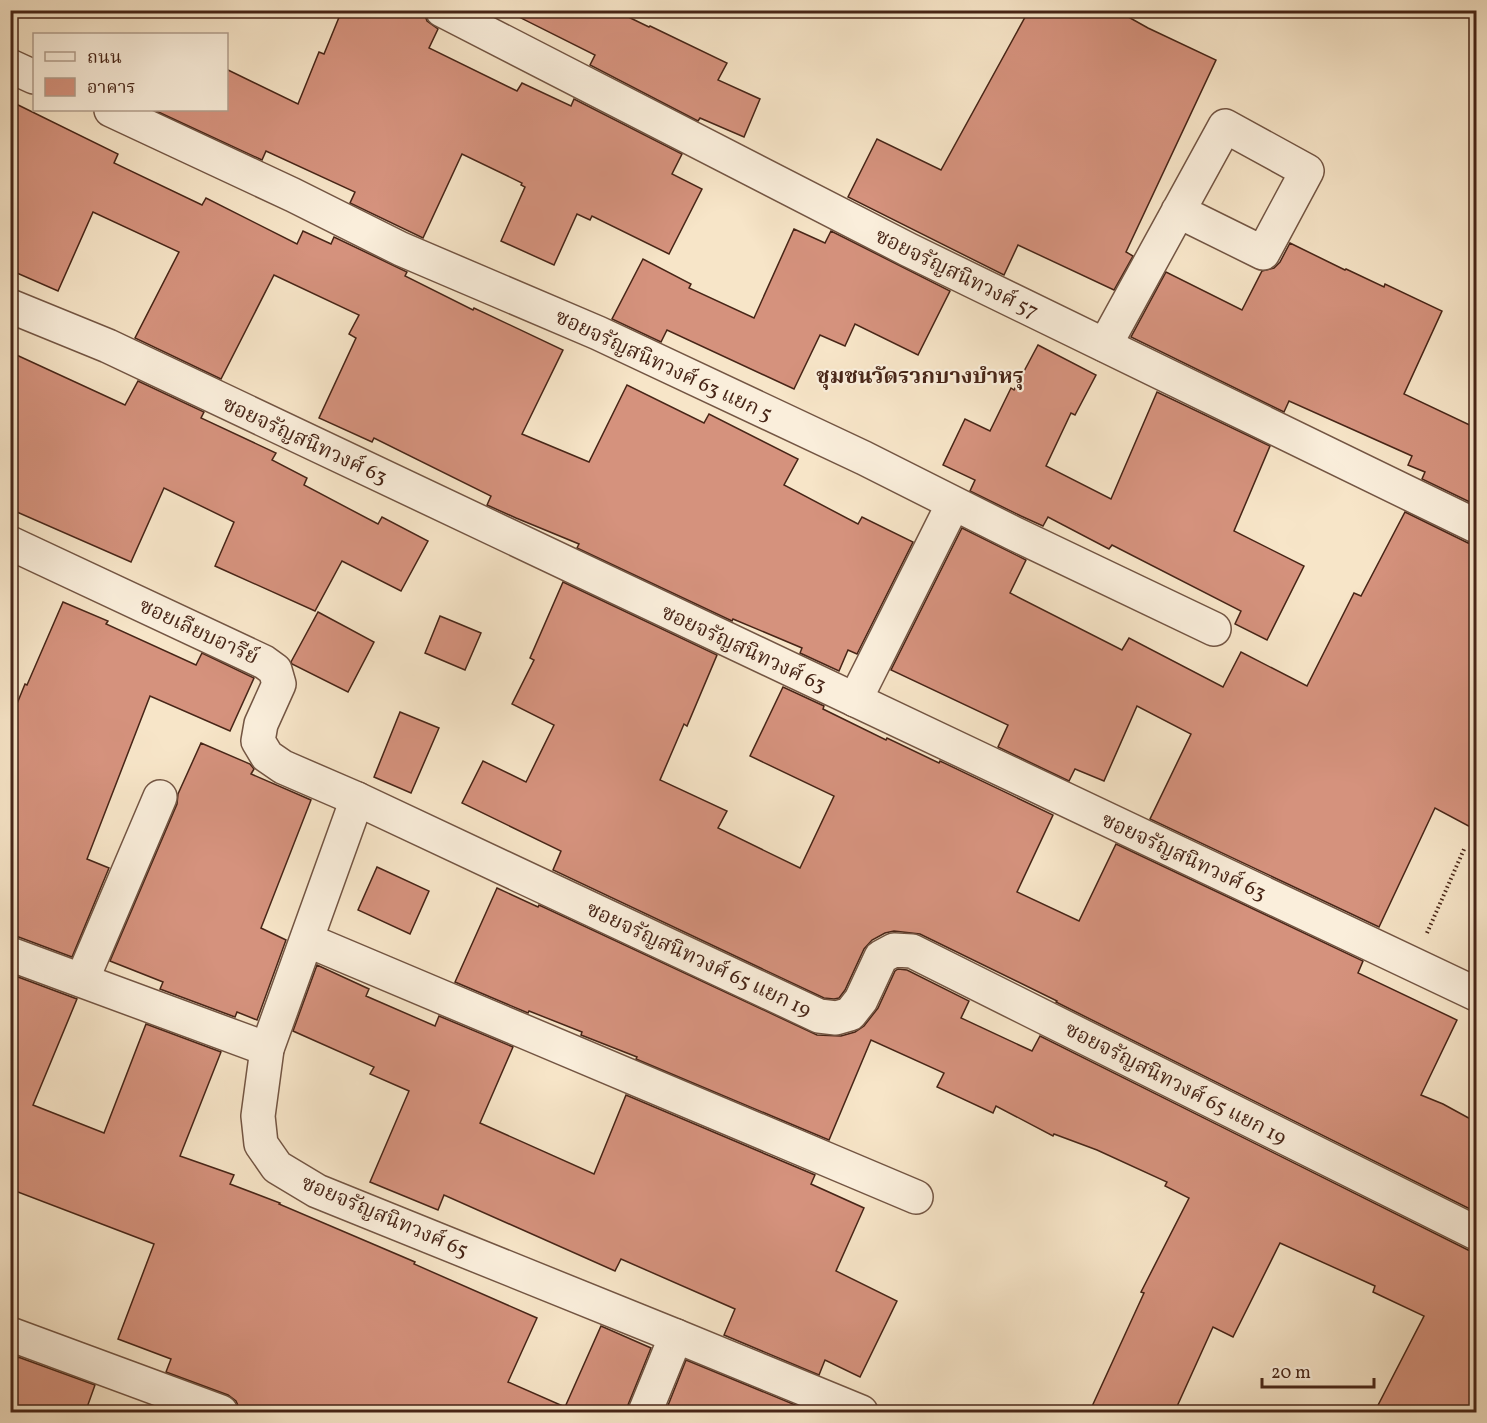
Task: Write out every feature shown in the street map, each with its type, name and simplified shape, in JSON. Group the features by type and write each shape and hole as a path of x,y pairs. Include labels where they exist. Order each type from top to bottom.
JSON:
{"street":[{"name":"ซอยจรัญสนิทวงศ์ 57","path":"442,10 909,250 1476,526"},
{"path":"10,66 33,77"},
{"name":"ซอยจรัญสนิทวงศ์ 63 แยก 5","path":"113,111 293,195 401,249 598,333 1214,629"},
{"path":"1105,345 1178,211"},
{"name":"ซอยจรัญสนิทวงศ์ 63","path":"10,306 108,346 1476,994"},
{"path":"855,700 953,504"},
{"name":"ซอยเลียบอารีย์","path":"10,543 264,662 275,670 279,684 261,724 258,741 267,756 283,767 357,799"},
{"path":"82,980 160,796"},
{"path":"10,954 267,1049 357,799"},
{"name":"ซอยจรัญสนิทวงศ์ 65 แยก 19","path":"357,799 819,1016 836,1018 850,1014 861,1000 881,957 894,950 912,951 1476,1233"},
{"path":"307,940 916,1197"},
{"name":"ซอยจรัญสนิทวงศ์ 65","path":"267,1049 258,1116 261,1144 278,1167 317,1191 861,1413"},
{"path":"10,1334 221,1413"},
{"path":"645,1413 676,1336"}],"path":[{"path":"1413,964 1465,847"}],"building":[{"path":"342,10 423,10 427,21 438,29 429,48 517,91 522,83 571,106 574,99 682,154 672,174 702,189 669,254 592,216 590,220 577,214 554,265 501,241 525,187 521,185 522,183 462,154 423,238 350,203 355,192 266,151 262,160 156,111 228,111 228,70 298,104 319,52 324,54"},
{"path":"505,10 614,10 727,63 718,80 760,99 744,137 700,118 698,121 590,65 595,55"},
{"path":"1029,10 1116,10 1216,60 1126,252 1133,256 1114,290 1018,245 1004,275 848,197 877,139 941,170"},
{"path":"10,101 118,154 114,163 202,205 206,198 297,244 303,231 331,244 334,237 407,272 405,276 473,310 474,308 563,350 522,434 589,462 627,385 704,423 709,414 798,459 784,485 858,524 862,517 913,542 857,654 848,650 839,671 800,653 802,648 733,619 732,621 577,548 579,544 487,505 491,496 374,438 372,442 319,418 356,338 349,334 359,315 274,275 221,379 135,338 179,252 93,212 58,291 10,270"},
{"path":"794,229 825,243 831,231 950,291 918,355 855,324 845,346 820,335 794,389 667,330 661,342 612,319 643,259 691,284 689,288 754,318"},
{"path":"1290,243 1345,270 1384,287 1385,284 1442,311 1404,394 1476,428 1476,505 1422,479 1425,472 1408,465 1412,456 1289,401 1284,412 1131,337 1166,272 1242,310 1262,271 1274,268 1280,262"},
{"path":"1038,345 1096,375 1075,415 1071,413 1046,466 1111,499 1157,392 1270,446 1234,531 1304,566 1267,640 1235,624 1241,611 1112,545 1109,549 1048,517 1043,526 1021,516 970,491 975,480 943,465 965,419 990,431 1011,388 1014,390"},
{"path":"10,352 125,405 138,381 204,412 201,418 276,453 272,460 307,478 304,485 378,524 382,517 428,541 401,591 342,561 315,611 215,566 234,522 164,488 131,562 10,509"},
{"path":"1405,512 1476,545 1476,830 1435,808 1379,927 1150,819 1191,734 1137,706 1104,781 1075,769 1069,781 998,747 1008,725 891,670 962,528 1026,560 1010,593 1122,650 1129,638 1223,687 1241,652 1307,686 1354,593 1361,596"},
{"path":"563,582 717,655 687,726 684,724 660,780 727,811 718,828 800,868 834,796 750,756 783,687 824,706 823,709 886,740 887,738 939,763 940,761 1053,815 1017,892 1079,921 1116,844 1363,961 1358,973 1457,1020 1421,1095 1476,1122 1476,1212 920,934 894,931 872,940 864,949 839,998 824,998 553,870 561,851 462,803 483,761 526,782 554,725 512,704 534,660 530,658"},
{"path":"63,602 108,621 106,624 196,665 202,653 254,678 230,731 150,696 87,859 109,868 72,957 16,936 10,936 10,721"},
{"path":"318,612 374,642 348,692 291,662"},
{"path":"440,616 481,633 465,670 425,653"},
{"path":"400,712 439,728 411,793 374,777"},
{"path":"201,743 250,764 254,769 251,774 311,800 261,928 286,940 257,1020 237,1012 235,1017 160,989 163,982 110,961"},
{"path":"377,867 429,891 410,934 358,910"},
{"path":"497,888 538,907 539,905 817,1035 841,1036 855,1032 864,1026 878,1008 895,971 907,970 969,1001 961,1018 1032,1051 1040,1036 1476,1252 1476,1413 1374,1413 1424,1316 1373,1292 1375,1286 1280,1243 1233,1337 1213,1327 1174,1413 1089,1413 1144,1293 1141,1292 1189,1198 1165,1186 1167,1182 1097,1150 1054,1134 1053,1136 996,1106 993,1113 937,1087 944,1073 871,1040 829,1140 581,1035 582,1032 529,1011 528,1013 455,982"},
{"path":"317,965 369,989 366,996 435,1026 439,1016 513,1047 480,1123 594,1174 626,1095 815,1175 811,1184 864,1208 836,1271 897,1301 860,1377 825,1360 819,1375 724,1335 735,1309 621,1259 615,1271 444,1195 438,1210 370,1182 409,1091 370,1074 374,1067 293,1031"},
{"path":"10,974 77,999 33,1105 104,1133 146,1024 221,1052 180,1156 234,1175 230,1184 280,1203 537,1318 508,1382 565,1407 601,1326 651,1348 628,1405 627,1413 239,1413 236,1401 228,1395 166,1372 171,1359 118,1339 154,1244 10,1189"},
{"path":"18,1357 95,1385 85,1413 10,1413 10,1379"},
{"path":"686,1360 805,1409 804,1413 665,1413"}],"district":[{"name":"ชุมชนวัดรวกบางบำหรุ","path":"920,375"}]}
